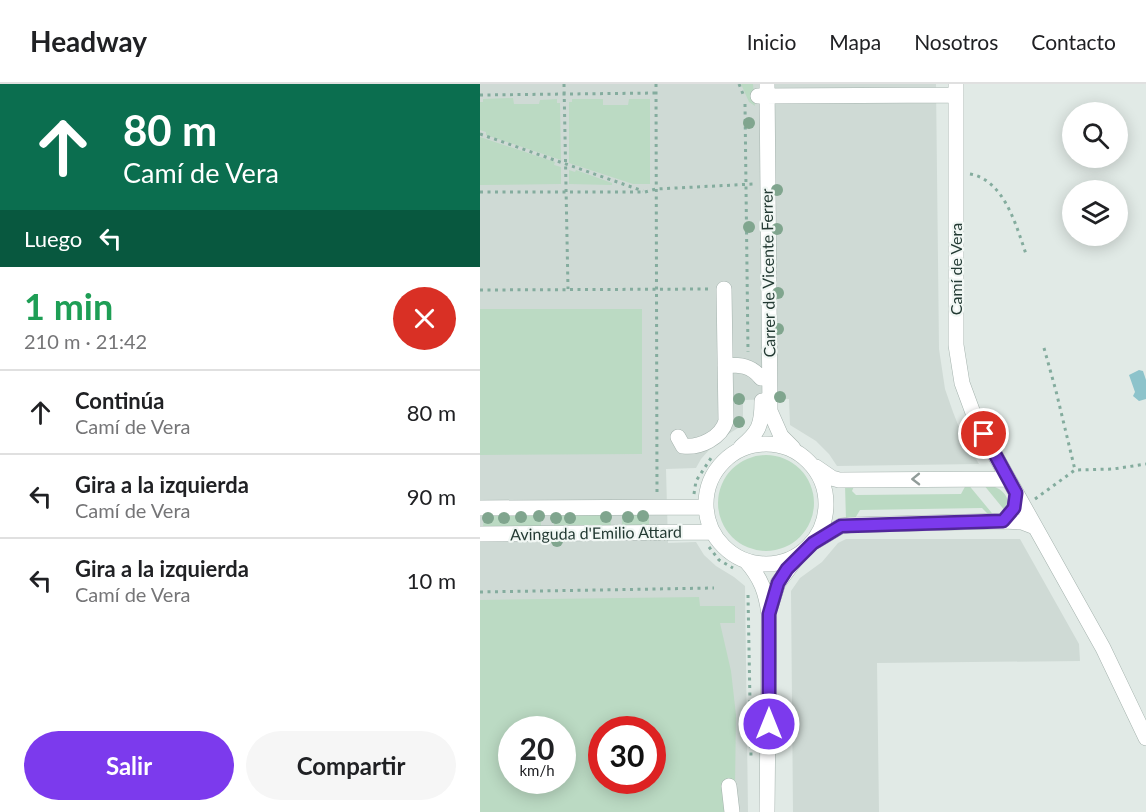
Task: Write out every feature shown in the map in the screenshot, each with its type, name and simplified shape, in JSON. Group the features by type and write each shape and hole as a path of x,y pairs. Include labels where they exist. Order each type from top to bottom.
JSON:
{"street":[{"name":"Carrer de Vicente Ferrer","path":"736,451 755,435 762,418 761,378 751,358 752,184 762,90"},
{"name":"Carrer de Vicente Ferrer","path":"762,90 770,411 781,436 797,452"},
{"path":"762,90 956,90"},
{"name":"Camí de Vera","path":"956,90 956,345 962,382 976,421 1103,648 1146,738"},
{"path":"678,437 683,446 693,447 711,440 723,430 726,422 724,289"},
{"path":"725,365 751,358"},
{"path":"770,806 769,614 766,594 762,582 741,566 732,555 705,532 708,520 699,507 713,475 736,451 767,444 783,446 797,452 812,465 839,480 1007,478"},
{"path":"974,479 985,474 990,465 991,447"},
{"path":"812,465 821,479 826,495 826,512 822,529 813,543"},
{"path":"1003,521 1014,508 1016,493"},
{"name":"Avinguda d'Emilio Attard","path":"480,508 699,507"},
{"path":"769,614 778,583 787,569 813,543 841,526 1003,521 1022,522 1035,527"},
{"name":"Avinguda d'Emilio Attard","path":"480,534 705,532"},
{"path":"741,566 783,563 800,555"},
{"path":"729,786 732,812"}],"path":[{"path":"564,84 568,290"},
{"path":"656,84 657,473"},
{"path":"739,84 746,111 752,184 751,358"},
{"path":"480,95 656,93"},
{"path":"480,134 645,192"},
{"path":"956,174 972,174 986,179 1003,200 1015,223 1026,254"},
{"path":"480,192 645,192 656,189 752,184"},
{"path":"480,290 724,289"},
{"path":"1044,348 1075,471"},
{"path":"699,507 696,481 721,448"},
{"path":"1024,507 1075,471 1146,464"},
{"path":"705,532 719,560 741,566"},
{"path":"748,586 751,764"},
{"path":"480,592 714,588"}],"shaded area":[{"path":"480,84 936,84 939,349 945,389 953,412 962,435 979,464 837,466 816,441 790,425 789,399 743,400 743,425 717,441 696,468 666,469 668,543 696,542 704,555 716,566 745,586 748,812 480,812"},
{"path":"846,539 1020,539 1079,644 1080,661 877,663 879,812 793,812 791,591 800,578 822,562 838,543"}],"green space":[{"path":"741,84 753,84 755,106 749,102"},
{"path":"513,98 514,104 539,104 540,100 557,99 557,103 560,103 561,160 486,135 486,132 480,130 480,102 483,102 483,99"},
{"path":"572,99 603,99 603,105 628,105 629,99 650,99 650,184 633,184 569,163 569,102 572,102"},
{"path":"480,137 555,162 554,165 561,167 561,184 480,185"},
{"path":"569,170 575,172 576,170 612,183 612,185 569,184"},
{"path":"480,309 642,309 642,454 480,455"},
{"path":"766,455 784,459 800,469 810,485 814,503 810,521 800,537 784,547 766,551 748,547 732,537 722,521 718,503 722,485 732,469 748,459"},
{"path":"967,483 996,518 986,519 988,514 982,508 860,510 854,520 846,520 845,485 855,484 852,491 856,495 961,494"},
{"path":"983,484 993,486 1004,493 1009,507 1006,512"},
{"path":"610,512 611,526 554,527 554,513"},
{"path":"649,512 649,525 622,526 622,513"},
{"path":"541,514 541,528 483,528 484,515"},
{"path":"699,597 700,606 735,606 735,623 720,623 731,671 736,715 735,786 724,787 724,812 480,812 480,600"}],"water":[{"path":"1139,370 1143,371 1146,380 1146,399 1139,401 1133,396 1135,392 1129,375"}],"route":[{"path":"769,724 769,614 778,583 787,569 813,543 841,526 1003,521 1014,508 1016,493 984,434"}]}
